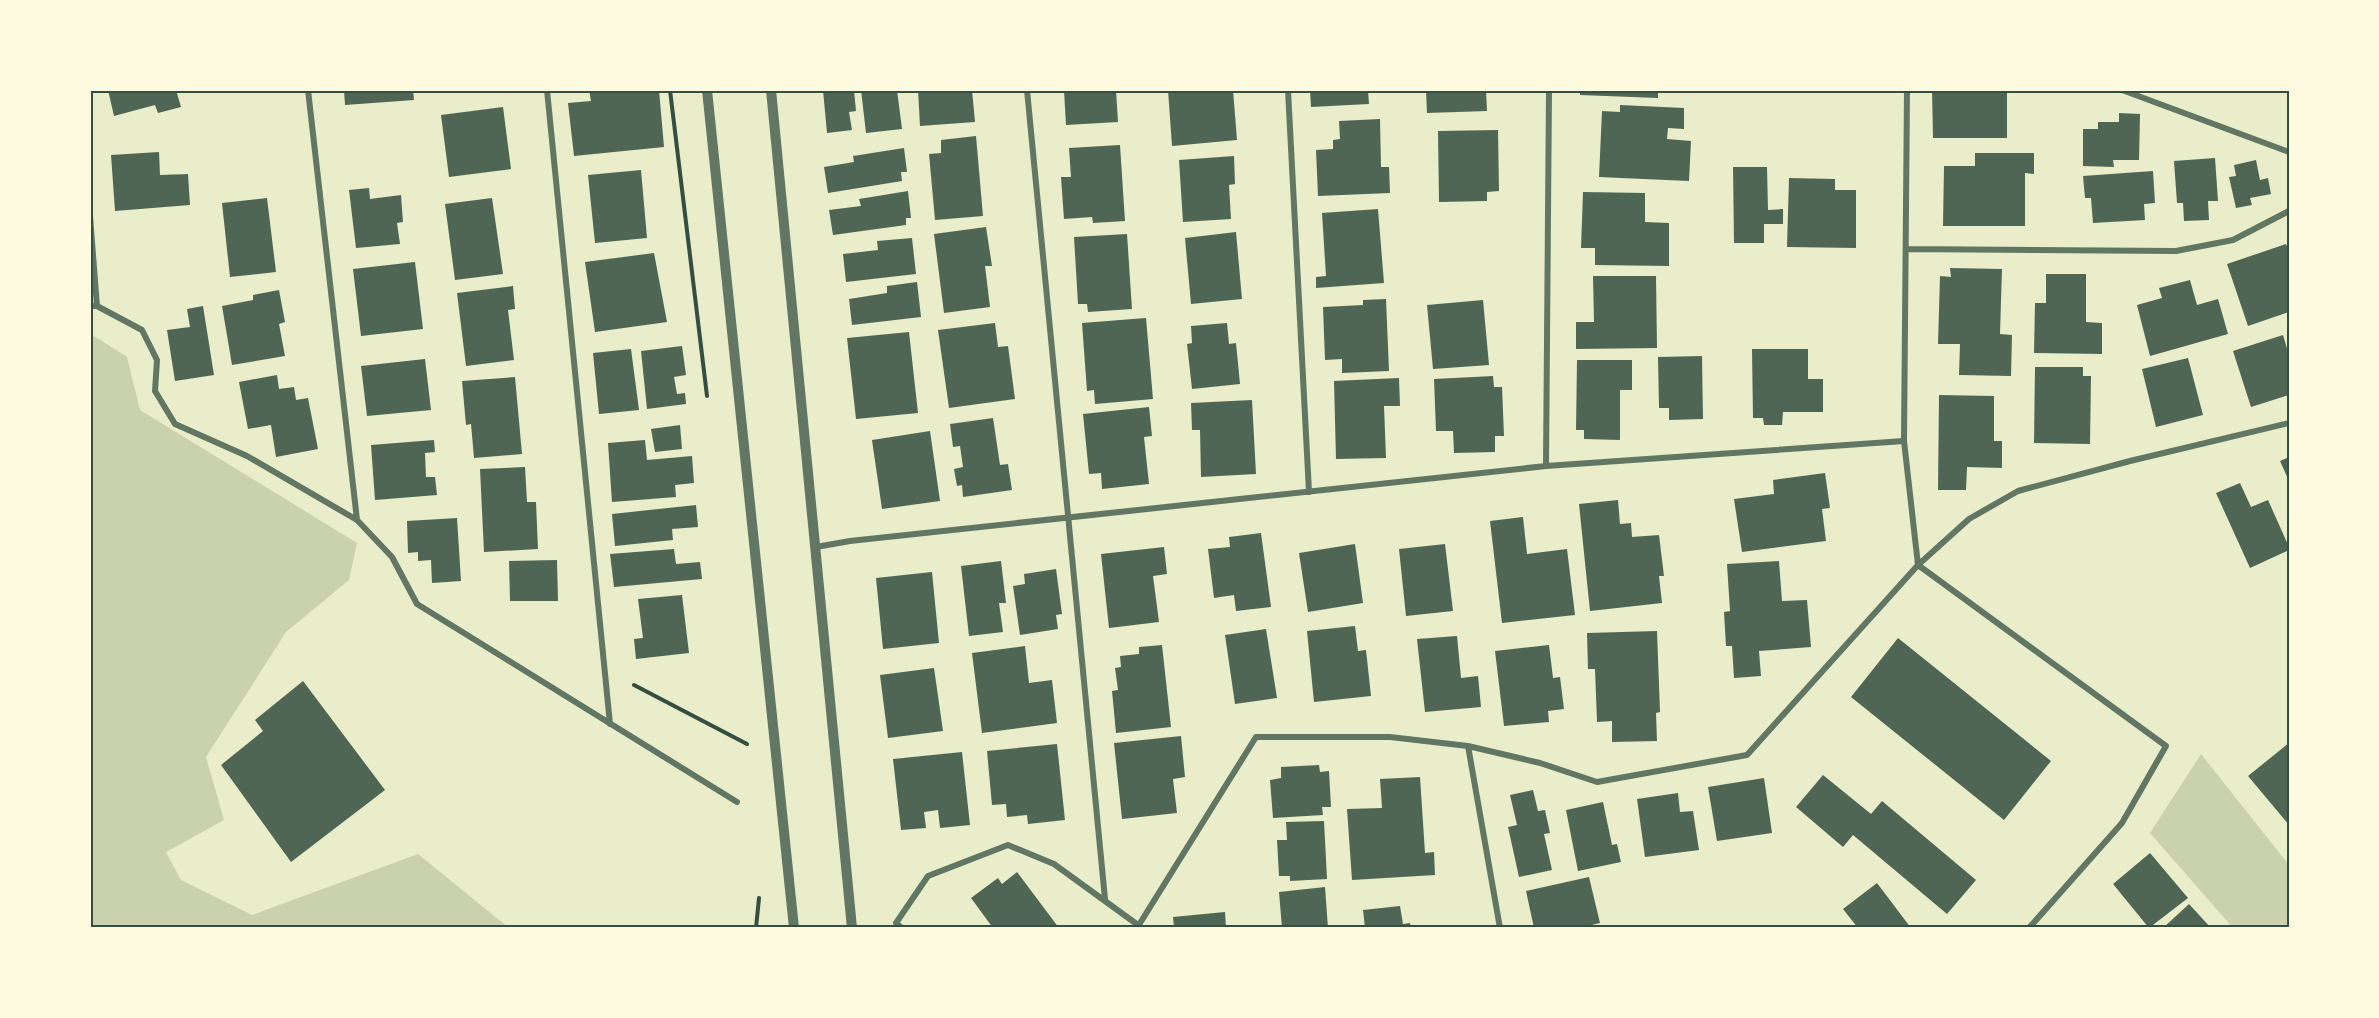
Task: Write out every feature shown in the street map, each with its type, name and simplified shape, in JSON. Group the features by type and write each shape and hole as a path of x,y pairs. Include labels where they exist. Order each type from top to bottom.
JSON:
{"street":[{"path":"308,90 357,520"},
{"path":"547,90 610,724"},
{"path":"707,90 794,928"},
{"path":"771,90 852,928"},
{"path":"1027,90 1105,899"},
{"path":"1288,90 1308,492"},
{"path":"1546,466 1549,90"},
{"path":"1907,90 1904,441 1918,565 2166,746 2122,823 2029,928"},
{"path":"2122,90 2289,152"},
{"path":"1906,249 2176,251 2233,240 2289,211"},
{"path":"90,216 93,306 142,330 157,360 155,391 175,424 247,456 357,520 392,558 417,604 737,802"},
{"path":"902,928 896,923 928,876 1008,845 1054,864 1105,899 1137,926 1256,737 1390,737 1468,746 1540,763 1598,782 1747,755 1918,565 1968,519 2018,491 2130,461 2289,423"},
{"path":"816,547 1069,517 1546,466 1904,441"},
{"path":"1468,746 1500,928"}],"path":[{"path":"605,669 747,744"}],"green space":[{"path":"94,336 127,357 140,410 357,543 349,580 286,632 206,757 224,820 166,852 181,880 252,915 418,854 509,928 90,928 90,340"},
{"path":"2201,754 2289,865 2289,928 2233,928 2150,833"}],"building":[{"path":"108,90 176,90 181,107 158,113 155,105 114,116"},
{"path":"344,90 413,90 414,100 345,105"},
{"path":"589,90 659,90 664,147 574,156 568,103 591,101"},
{"path":"823,90 854,90 856,111 849,112 852,130 827,133"},
{"path":"861,90 897,90 902,129 866,133"},
{"path":"918,90 972,90 975,122 920,126"},
{"path":"1064,90 1116,90 1118,122 1066,125"},
{"path":"1168,90 1233,90 1237,140 1172,146"},
{"path":"1310,90 1368,90 1369,104 1311,107"},
{"path":"1426,90 1486,90 1487,111 1427,113"},
{"path":"1580,90 1658,90 1658,98 1580,95"},
{"path":"1932,90 2007,90 2007,138 1933,138"},
{"path":"1620,105 1684,108 1684,129 1668,128 1667,139 1691,141 1689,181 1599,177 1602,111 1620,112"},
{"path":"503,107 511,169 449,177 441,115"},
{"path":"2119,113 2140,114 2139,160 2113,160 2114,167 2083,166 2083,129 2098,129 2098,122 2119,122"},
{"path":"1380,119 1381,167 1389,167 1390,193 1318,196 1316,150 1333,149 1333,140 1340,139 1339,121"},
{"path":"1498,130 1499,191 1487,192 1487,201 1439,202 1438,131"},
{"path":"976,136 983,216 935,220 929,154 941,153 941,140"},
{"path":"1120,145 1125,221 1093,223 1092,217 1064,219 1061,177 1071,177 1069,148"},
{"path":"904,148 907,172 901,172 902,181 828,193 824,167 854,162 853,156"},
{"path":"159,152 160,175 188,174 190,205 115,211 111,155"},
{"path":"1975,153 2034,153 2034,174 2025,173 2025,226 1943,226 1944,166 1975,166"},
{"path":"1234,156 1235,184 1229,185 1231,219 1183,222 1179,160"},
{"path":"2215,158 2218,201 2208,201 2209,220 2184,221 2183,203 2177,203 2174,161"},
{"path":"2256,160 2260,180 2268,178 2271,194 2250,198 2252,205 2236,208 2229,177 2236,176 2234,165"},
{"path":"1733,167 1767,167 1768,210 1783,209 1783,224 1764,224 1764,243 1734,243"},
{"path":"641,170 647,238 595,243 588,175"},
{"path":"2153,171 2155,203 2144,204 2145,220 2093,223 2091,198 2085,198 2083,176"},
{"path":"1789,178 1835,179 1835,190 1856,190 1856,248 1787,247"},
{"path":"369,188 370,199 401,195 403,222 397,223 400,244 356,248 349,190"},
{"path":"908,191 911,218 906,218 906,225 833,235 829,210 861,206 859,199"},
{"path":"1583,192 1645,193 1645,222 1669,223 1669,266 1595,265 1595,248 1581,248"},
{"path":"267,198 276,272 230,277 222,203"},
{"path":"492,198 503,274 455,280 445,204"},
{"path":"1378,209 1384,283 1316,288 1316,277 1326,276 1322,213"},
{"path":"986,227 992,266 985,266 990,307 944,313 934,234"},
{"path":"1236,232 1242,299 1191,304 1185,238"},
{"path":"1127,234 1132,309 1088,312 1087,304 1078,304 1074,237"},
{"path":"912,238 916,274 846,282 843,254 878,250 877,241"},
{"path":"2286,244 2289,252 2289,312 2248,326 2227,264"},
{"path":"654,253 667,322 595,332 585,262"},
{"path":"415,262 423,329 361,336 353,269"},
{"path":"1950,268 2002,269 2000,334 2012,335 2011,376 1959,375 1960,344 1938,344 1940,276 1951,277"},
{"path":"2046,274 2086,274 2086,322 2102,323 2102,354 2034,353 2035,303 2046,303"},
{"path":"1593,276 1656,276 1657,348 1576,349 1576,322 1594,322"},
{"path":"2190,280 2197,305 2218,299 2228,334 2150,356 2137,305 2162,298 2159,288"},
{"path":"917,282 921,317 852,325 849,299 887,293 887,286"},
{"path":"513,286 515,309 508,310 514,360 466,366 457,293"},
{"path":"279,290 285,322 279,324 285,356 232,365 222,306 253,300 253,295"},
{"path":"1386,299 1389,371 1342,373 1342,359 1325,360 1323,307 1363,305 1363,300"},
{"path":"1483,300 1489,365 1433,369 1427,305"},
{"path":"203,306 214,375 175,381 167,330 190,327 187,309"},
{"path":"1146,318 1153,399 1095,404 1094,390 1087,391 1082,323"},
{"path":"995,323 998,347 1008,346 1015,399 949,408 938,330"},
{"path":"1227,323 1229,344 1236,343 1240,384 1192,389 1187,344 1192,343 1191,326"},
{"path":"909,332 918,413 856,419 847,338"},
{"path":"2283,335 2289,355 2289,395 2251,407 2233,351"},
{"path":"682,346 686,375 674,377 677,394 685,393 686,404 647,409 641,351"},
{"path":"631,349 639,410 599,414 593,353"},
{"path":"1752,349 1808,349 1808,379 1823,379 1823,412 1783,412 1782,425 1764,425 1763,418 1753,418"},
{"path":"1702,356 1703,419 1669,420 1669,408 1659,408 1658,357"},
{"path":"2188,358 2203,415 2156,427 2142,369"},
{"path":"425,359 431,410 367,416 361,366"},
{"path":"1577,360 1632,360 1632,390 1620,390 1620,440 1584,439 1584,430 1576,430"},
{"path":"2035,367 2083,367 2083,376 2091,376 2090,444 2034,443"},
{"path":"277,375 279,389 294,387 296,400 308,398 318,449 276,457 271,425 248,429 239,382"},
{"path":"1493,376 1494,387 1502,387 1504,436 1495,436 1495,452 1454,453 1453,431 1436,431 1434,379"},
{"path":"515,377 522,454 474,458 471,424 466,425 462,381"},
{"path":"1399,378 1400,406 1384,406 1386,458 1336,459 1334,381"},
{"path":"1939,395 1994,396 1994,441 2002,441 2002,468 1967,467 1966,490 1938,490"},
{"path":"1252,400 1256,474 1201,477 1200,430 1192,430 1191,403"},
{"path":"1149,407 1152,436 1144,437 1149,484 1102,489 1101,473 1089,474 1083,414"},
{"path":"993,418 1000,465 1008,464 1012,490 963,497 962,485 957,486 954,469 963,467 960,446 953,447 950,424"},
{"path":"680,425 682,449 655,452 651,429"},
{"path":"930,431 940,501 882,509 872,440"},
{"path":"434,440 435,452 425,453 426,477 435,477 437,495 375,500 371,445"},
{"path":"645,440 647,460 692,456 694,483 675,485 676,497 612,502 608,443"},
{"path":"2289,457 2289,481 2280,461"},
{"path":"525,467 527,502 536,502 538,549 484,552 480,469"},
{"path":"1825,473 1830,508 1822,509 1826,541 1742,552 1734,499 1774,494 1773,480"},
{"path":"2240,483 2251,507 2268,500 2289,547 2289,550 2250,568 2216,493"},
{"path":"1618,500 1620,524 1631,523 1632,537 1659,535 1664,576 1659,576 1662,603 1590,611 1579,504"},
{"path":"696,505 698,527 672,529 673,540 615,546 612,514"},
{"path":"1523,517 1527,554 1567,549 1575,615 1502,623 1490,521"},
{"path":"457,518 461,581 432,583 431,560 418,561 418,552 408,553 407,521"},
{"path":"1261,533 1271,607 1236,611 1234,595 1214,598 1208,549 1230,547 1229,537"},
{"path":"1355,544 1363,603 1308,612 1299,553"},
{"path":"1445,544 1453,611 1406,616 1399,549"},
{"path":"1164,547 1167,574 1153,576 1159,622 1109,628 1101,554"},
{"path":"674,549 676,564 700,562 702,579 614,587 610,554"},
{"path":"557,560 558,601 510,601 509,561"},
{"path":"1001,561 1006,603 999,603 1003,632 969,636 961,566"},
{"path":"1779,561 1782,601 1807,600 1811,647 1759,651 1761,676 1734,678 1732,646 1726,646 1724,612 1730,611 1727,564"},
{"path":"1056,569 1062,614 1056,615 1058,629 1020,635 1013,586 1025,584 1024,574"},
{"path":"932,572 939,643 883,649 876,578"},
{"path":"682,595 689,653 636,659 634,639 643,638 638,599"},
{"path":"1355,626 1358,651 1366,650 1371,696 1314,702 1307,631"},
{"path":"1266,629 1277,698 1235,704 1225,635"},
{"path":"1657,631 1660,712 1656,713 1657,741 1612,742 1612,721 1597,722 1595,669 1588,669 1587,633"},
{"path":"1457,636 1461,678 1478,676 1481,707 1425,712 1417,639"},
{"path":"1898,638 2051,761 2004,820 1851,697"},
{"path":"1162,645 1171,727 1116,733 1112,691 1118,690 1115,668 1121,667 1120,656 1139,654 1139,647"},
{"path":"1549,645 1553,678 1560,677 1564,709 1548,711 1549,722 1504,726 1495,651"},
{"path":"1025,646 1029,683 1052,680 1057,723 982,733 972,653"},
{"path":"934,668 943,731 888,738 880,675"},
{"path":"303,681 385,790 291,862 221,765 263,731 255,720"},
{"path":"1181,736 1185,777 1173,779 1177,813 1122,819 1114,743"},
{"path":"2289,743 2289,825 2248,776"},
{"path":"1057,744 1065,820 1028,824 1027,815 1007,817 1006,804 992,805 987,751"},
{"path":"962,752 970,825 940,828 938,810 924,812 926,828 901,830 893,759"},
{"path":"1319,765 1320,772 1329,771 1331,807 1322,807 1323,815 1273,818 1270,780 1281,778 1281,767"},
{"path":"1823,775 1871,814 1882,801 1976,880 1947,914 1853,835 1843,847 1796,807"},
{"path":"1420,777 1425,853 1434,852 1435,875 1352,880 1347,809 1382,808 1380,779"},
{"path":"1764,778 1772,833 1717,841 1708,787"},
{"path":"1533,790 1538,811 1545,810 1550,833 1544,834 1552,870 1519,877 1508,827 1517,825 1510,795"},
{"path":"1678,793 1680,812 1693,811 1699,850 1645,857 1637,799"},
{"path":"1603,802 1612,845 1617,844 1621,862 1578,871 1566,810"},
{"path":"1324,821 1327,879 1290,881 1290,876 1279,876 1277,840 1287,840 1286,822"},
{"path":"2150,853 2188,898 2149,928 2113,884"},
{"path":"1017,872 1059,928 993,928 971,898 998,878 1002,884"},
{"path":"1589,877 1600,923 1579,928 1534,928 1526,891"},
{"path":"1877,883 1911,928 1858,928 1843,909"},
{"path":"1325,887 1328,928 1282,928 1279,892"},
{"path":"2189,904 2211,928 2163,928"},
{"path":"1400,906 1403,924 1410,923 1411,928 1365,928 1363,910"},
{"path":"1225,912 1226,928 1174,928 1173,917"}]}
